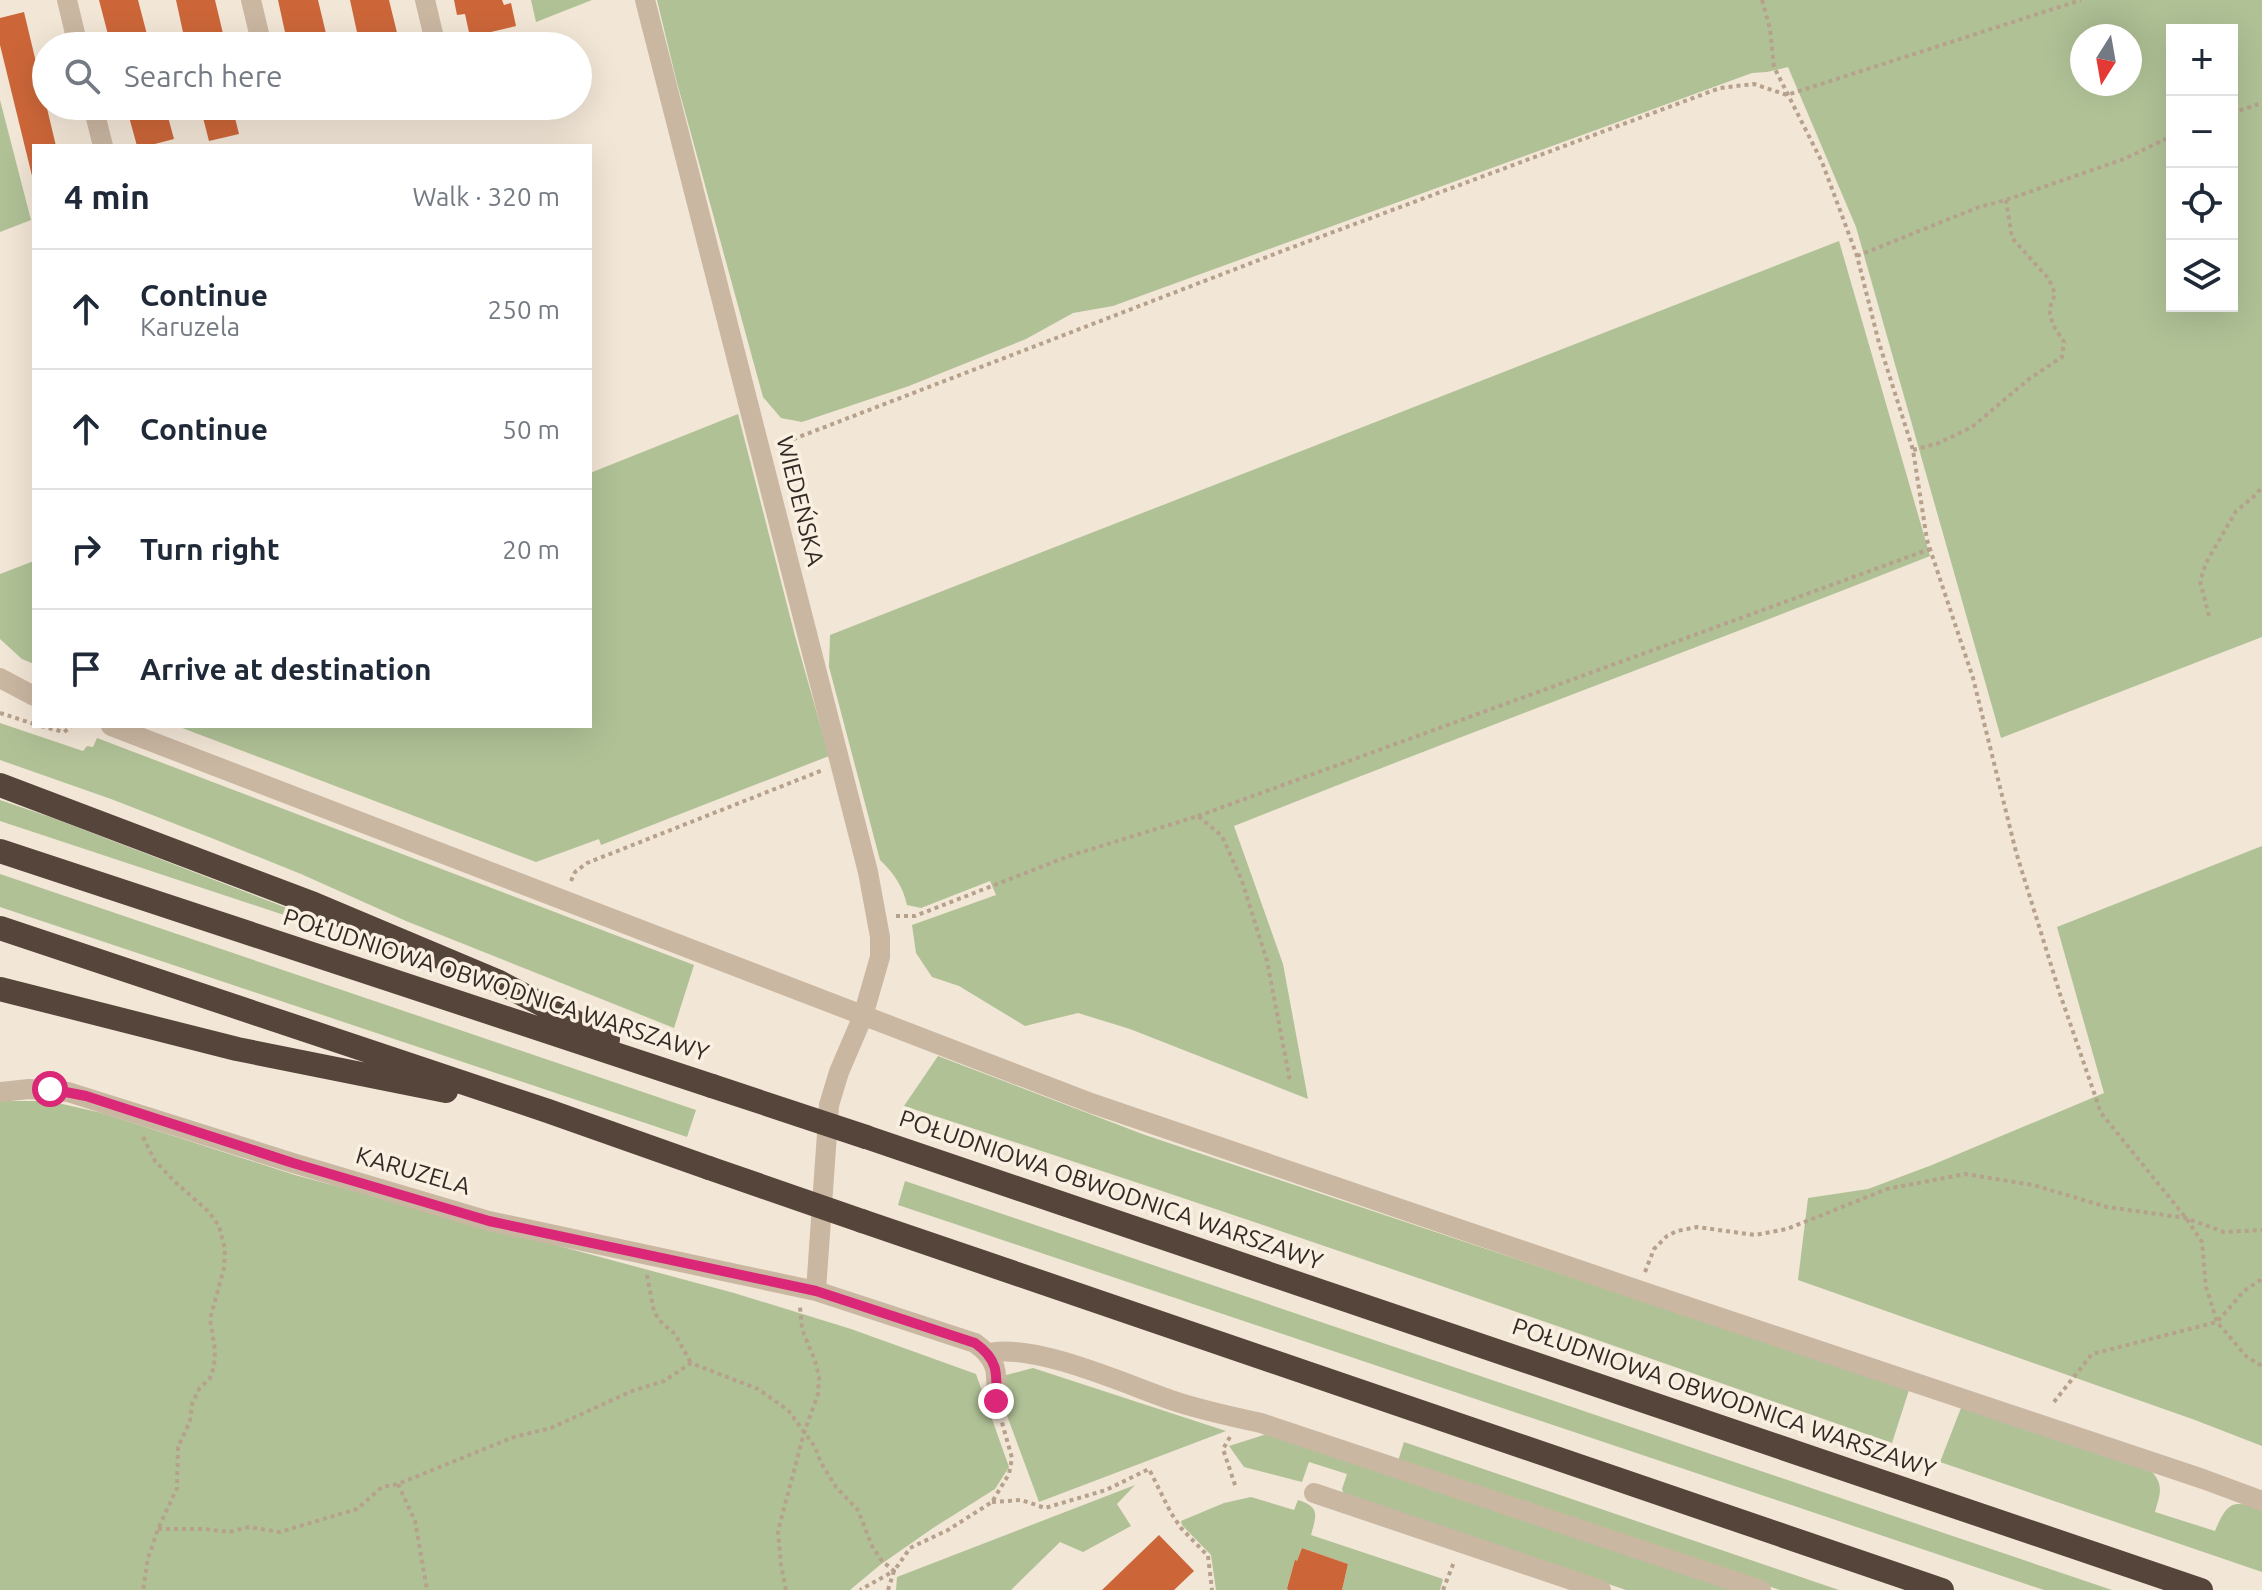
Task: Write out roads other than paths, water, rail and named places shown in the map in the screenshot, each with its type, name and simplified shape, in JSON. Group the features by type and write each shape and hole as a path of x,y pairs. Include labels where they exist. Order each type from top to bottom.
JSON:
{"highway":[{"path":"0,785 314,904 455,963 497,981 674,1073"},
{"name":"POŁUDNIOWA OBWODNICA WARSZAWY","path":"0,851 866,1137 2201,1590"},
{"path":"0,928 548,1111 1942,1590"},
{"path":"0,989 237,1049 548,1111"}],"street":[{"path":"67,0 75,32"},
{"path":"251,0 259,32"},
{"path":"425,0 433,32"},
{"name":"WIEDEŃSKA","path":"645,0 841,764 876,912 880,957 863,1016 839,1072 829,1105 809,1290"},
{"path":"96,120 102,144"},
{"path":"0,678 32,695"},
{"path":"116,728 1156,1126 2262,1501"},
{"name":"KARUZELA","path":"0,1092 29,1089 68,1092 489,1221 809,1290 975,1343 989,1353"},
{"path":"996,1401 995,1365 989,1353 1004,1350 1042,1357 1112,1377 1176,1402 1261,1423 1761,1590"},
{"path":"1314,1493 1601,1590"}]}
